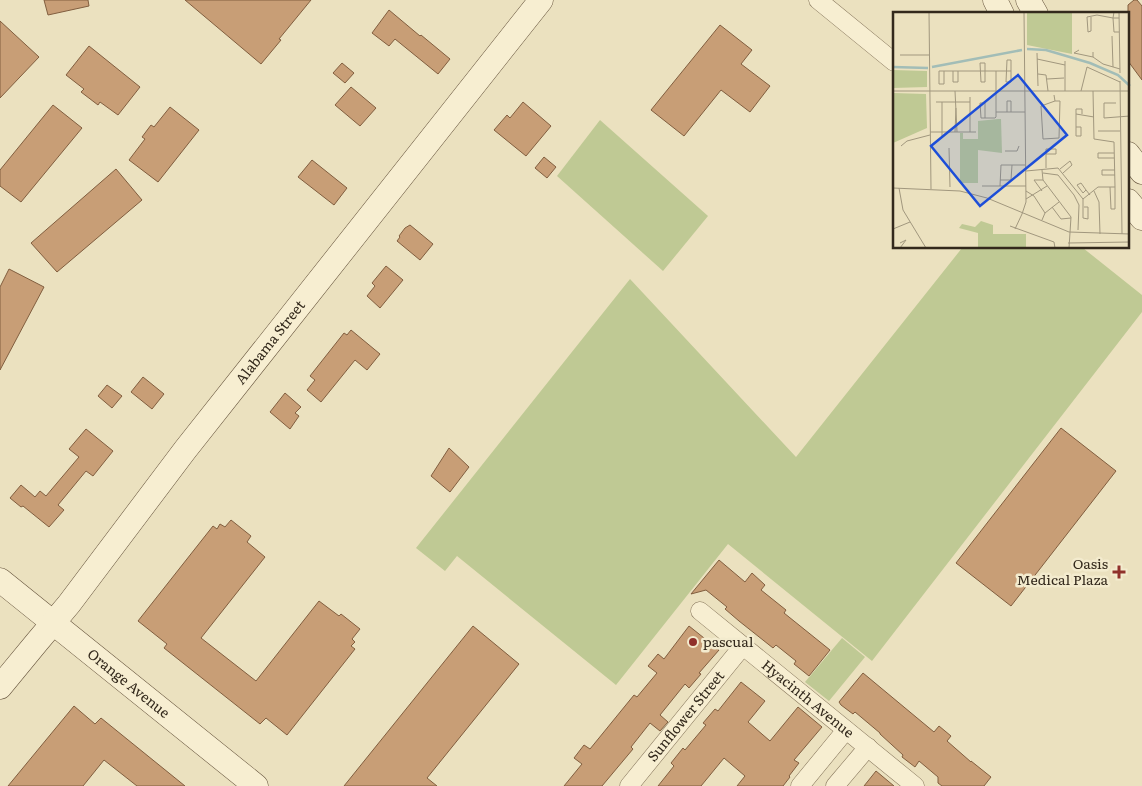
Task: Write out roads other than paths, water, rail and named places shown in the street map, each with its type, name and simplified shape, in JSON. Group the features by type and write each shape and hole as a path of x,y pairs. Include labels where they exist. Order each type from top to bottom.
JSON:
{"main road":[{"name":"Alabama Street","path":"0,687 69,604 185,450 540,0"},
{"path":"995,0 1001,12"},
{"path":"1028,0 1035,12"},
{"path":"1130,157 1142,172"},
{"path":"1130,203 1142,218"},
{"name":"Orange Avenue","path":"0,580 256,786"}],"street":[{"path":"818,0 893,61"},
{"name":"Hyacinth Avenue","path":"700,611 915,786"},
{"name":"Sunflower Street","path":"629,786 742,646"},
{"path":"800,786 846,730"},
{"path":"835,786 868,747"}],"place":[{"name":"Oasis Medical Plaza","path":"1119,572"},
{"name":"pascual","path":"693,642"}]}
